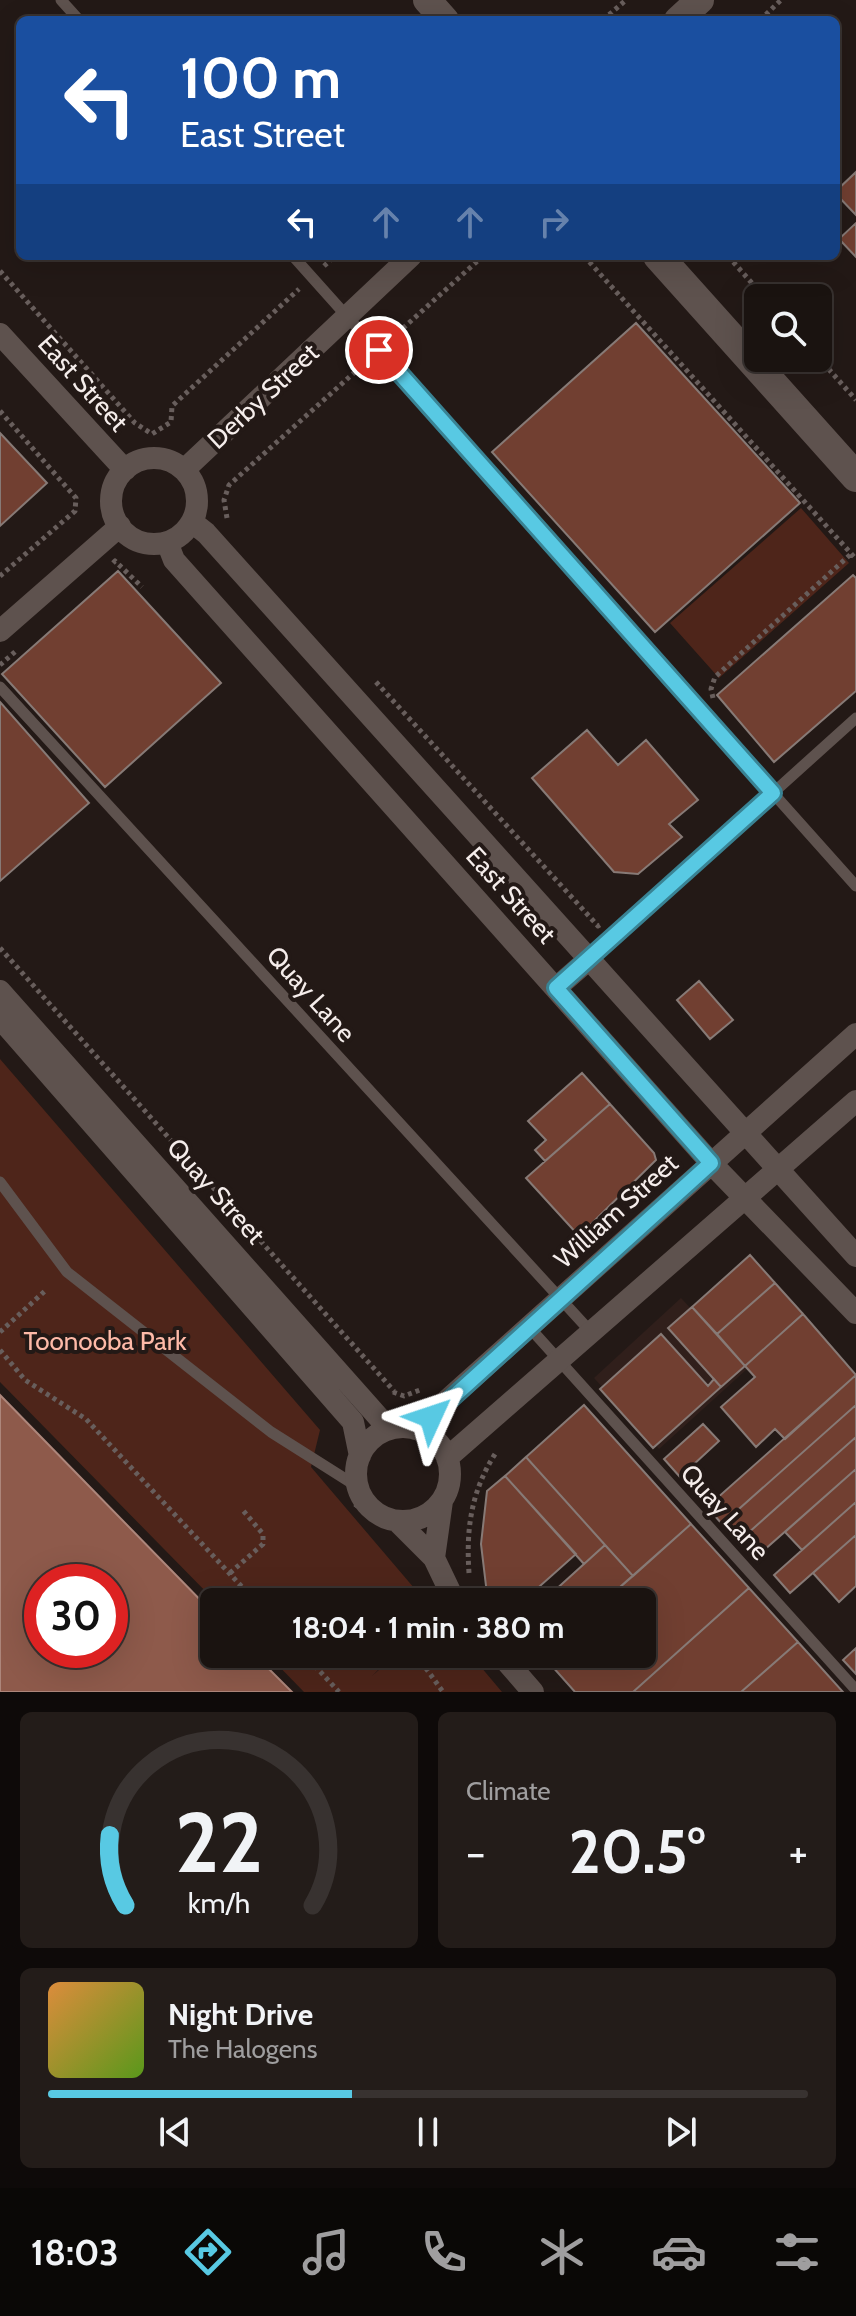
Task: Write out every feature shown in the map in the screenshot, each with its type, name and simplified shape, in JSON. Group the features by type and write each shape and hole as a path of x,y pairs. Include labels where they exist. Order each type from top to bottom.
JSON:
{"main road":[{"path":"662,260 856,477"}],"street":[{"path":"427,0 441,16"},
{"path":"682,16 700,0"},
{"name":"Derby Street","path":"184,470 407,260"},
{"name":"East Street","path":"0,334 125,470"},
{"path":"161,458 184,470 196,489 196,511 192,522 167,542 141,542 129,536 114,515 112,491 125,470 136,462 161,458"},
{"name":"East Street","path":"192,522 206,533 856,1256"},
{"path":"0,631 120,526"},
{"name":"East Street","path":"167,542 174,560 711,1163 856,1313"},
{"path":"556,988 588,960"},
{"name":"Quay Street","path":"0,991 389,1429"},
{"name":"Quay Street","path":"0,1018 353,1422 360,1456 356,1477 358,1487"},
{"name":"William Street","path":"415,1429 856,1034"},
{"path":"447,1458 856,1101"},
{"path":"360,1456 369,1442 389,1429 415,1429 435,1439 447,1458 450,1480 442,1501 434,1558"},
{"path":"358,1487 368,1506 397,1521 422,1517 442,1501"},
{"path":"397,1521 434,1558 448,1588"},
{"path":"512,1668 533,1692"}],"lane":[{"path":"61,0 75,16"},
{"path":"297,260 856,886"},
{"name":"Quay Lane","path":"0,687 590,1331"},
{"path":"588,960 856,718"},
{"path":"0,1182 67,1272 271,1432 358,1487"},
{"name":"Quay Lane","path":"529,1327 856,1690"}],"path":[{"path":"608,16 626,0"},
{"path":"764,16 781,0"},
{"path":"0,271 135,423 152,434 171,422 172,406 331,260"},
{"path":"236,528 225,516 224,500 229,485 479,260"},
{"path":"588,260 854,556 715,677 711,689 719,710"},
{"path":"732,260 753,284"},
{"path":"831,372 856,400"},
{"path":"0,411 76,498 75,511 0,576"},
{"path":"106,569 115,561 142,587"},
{"path":"375,681 598,926"},
{"path":"0,948 394,1391 404,1396 428,1385"},
{"path":"0,1332 46,1290"},
{"path":"0,1350 25,1380 86,1419 243,1588"},
{"path":"372,1409 394,1391"},
{"path":"470,1581 468,1525 473,1499 495,1454"},
{"path":"230,1573 263,1544 263,1534 241,1508"},
{"path":"317,1668 339,1692"},
{"path":"426,1668 443,1692"}],"shaded area":[{"path":"681,1298 747,1369 659,1449 594,1378"},
{"path":"0,1395 200,1600 200,1668 268,1668 292,1692 0,1692"}],"green space":[{"path":"801,508 849,563 719,678 670,623"},
{"name":"Toonooba Park","path":"0,1059 320,1430 311,1467 414,1588 202,1588 0,1382"},
{"path":"281,1668 380,1668 372,1676 381,1668 482,1668 502,1692 304,1692"}],"building":[{"path":"856,172 856,215 840,198 840,187"},
{"path":"856,223 856,257 840,240"},
{"path":"636,323 800,503 655,632 492,452"},
{"path":"0,433 47,483 0,526"},
{"path":"118,571 221,683 105,787 2,674"},
{"path":"853,575 856,578 856,691 774,762 717,695"},
{"path":"0,702 89,803 0,881"},
{"path":"587,730 618,765 646,740 698,800 669,824 682,837 638,874 614,872 532,778"},
{"path":"699,981 733,1020 710,1039 677,1000"},
{"path":"582,1073 610,1104 545,1161 535,1150 546,1140 528,1121"},
{"path":"610,1104 654,1153 656,1160 579,1236 526,1178"},
{"path":"750,1255 775,1283 717,1334 692,1307"},
{"path":"775,1283 803,1314 745,1366 717,1334"},
{"path":"692,1307 745,1366 721,1387 668,1328"},
{"path":"803,1314 856,1375 785,1439 775,1429 756,1447 721,1407 755,1377 745,1366"},
{"path":"661,1334 708,1386 714,1379 721,1387 653,1448 600,1389"},
{"path":"856,1375 856,1405 722,1524 707,1507"},
{"path":"584,1405 691,1524 633,1576 526,1457"},
{"path":"856,1405 856,1437 738,1542 722,1524"},
{"path":"703,1424 719,1441 680,1477 664,1459"},
{"path":"856,1437 856,1469 754,1559 738,1542"},
{"path":"526,1457 605,1545 584,1564 505,1476"},
{"path":"856,1469 856,1502 802,1550 785,1532"},
{"path":"505,1476 576,1554 538,1588 486,1588 481,1544 487,1491"},
{"path":"856,1502 856,1535 790,1593 774,1575"},
{"path":"691,1524 749,1588 633,1692 575,1692 554,1668 656,1668 656,1588 619,1588"},
{"path":"856,1535 856,1586 839,1602 813,1573"},
{"path":"605,1545 633,1576 619,1588 557,1588"},
{"path":"749,1588 798,1642 741,1692 633,1692"},
{"path":"798,1642 843,1692 741,1692"},
{"path":"856,1648 856,1674 843,1660"}],"route":[{"path":"379,350 773,793 556,988 711,1163 431,1417"}]}
